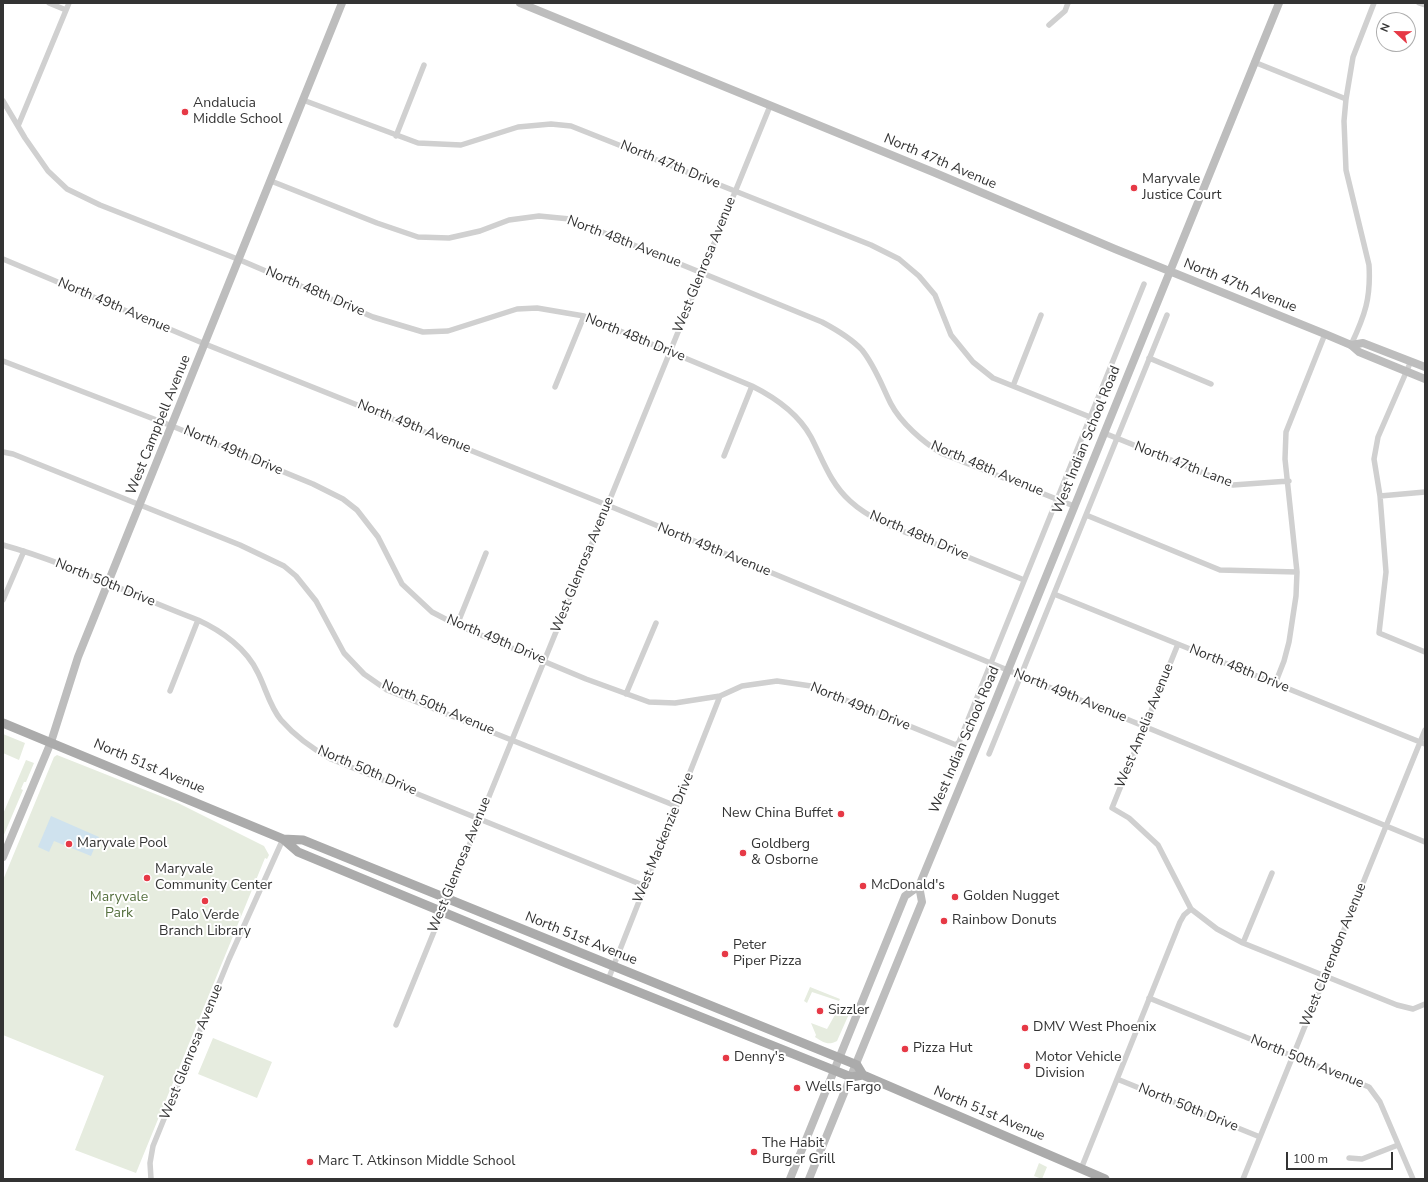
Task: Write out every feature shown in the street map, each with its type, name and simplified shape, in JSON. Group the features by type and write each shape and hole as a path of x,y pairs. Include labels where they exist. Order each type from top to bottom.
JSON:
{"main road":[{"name":"North 51st Avenue","path":"3,723 283,839 298,852 608,980 834,1070 852,1077 862,1076 1105,1179"},
{"name":"North 51st Avenue","path":"283,839 303,840 857,1065"},
{"path":"857,1065 862,1076"}],"street":[{"path":"49,3 66,10"},
{"path":"18,126 69,3"},
{"name":"West Campbell Avenue","path":"3,857 51,742 78,658 272,181 342,3"},
{"name":"North 47th Avenue","path":"520,3 1170,272 1351,344 1360,352 1425,378"},
{"path":"1049,25 1065,11 1068,3"},
{"name":"West Indian School Road","path":"790,1179 905,896 918,886 1008,670 1278,3"},
{"path":"1351,344 1368,303 1370,278 1369,264 1346,170 1344,121 1346,99 1354,57 1374,3"},
{"path":"1420,3 1425,5"},
{"path":"1254,62 1346,99"},
{"path":"396,136 424,65"},
{"name":"North 47th Drive","path":"303,100 418,143 461,145 518,127 551,124 571,126 871,245 899,259 919,276 935,295 951,335 973,362 993,378 1090,417"},
{"name":"North 48th Drive","path":"3,101 48,172 67,189 100,204 240,260 373,317 423,332 448,331 517,309 537,308 584,316 752,386 769,395 792,412 810,436 822,463 834,484 859,509 894,528 1024,580"},
{"name":"West Glenrosa Avenue","path":"396,1025 441,911 770,106"},
{"name":"North 48th Avenue","path":"272,181 377,223 418,237 449,238 480,231 509,220 539,216 570,219 702,272 822,322 844,334 862,351 892,406 921,440 941,453 1074,506"},
{"name":"North 49th Avenue","path":"3,259 205,344 607,506 1425,842"},
{"name":"West Indian School Road","path":"956,745 1144,284"},
{"path":"1013,386 1041,315"},
{"name":"West Indian School Road","path":"990,754 1167,315"},
{"path":"555,386 584,316"},
{"path":"1275,684 1284,661 1289,642 1293,619 1297,572 1289,481 1284,445 1286,432 1325,334"},
{"name":"North 47th Avenue","path":"1351,344 1363,343 1425,367"},
{"path":"1149,358 1211,384"},
{"name":"North 49th Drive","path":"3,361 172,426 313,484 343,500 357,510 378,537 402,584 432,612 457,625 626,694 649,702 675,703 720,696 742,686 777,681 811,686 956,745"},
{"path":"1411,361 1378,437 1374,459 1380,496 1386,572 1379,633 1425,652"},
{"path":"724,456 752,386"},
{"name":"North 47th Lane","path":"1104,434 1232,485 1289,481"},
{"name":"North 50th Avenue","path":"3,452 13,454 240,545 284,566 296,576 316,600 344,653 364,674 387,690 676,806"},
{"path":"1380,496 1425,492"},
{"path":"1086,515 1220,570 1297,572"},
{"name":"North 50th Drive","path":"3,545 24,551 108,584 198,620 218,630 238,646 258,672 272,706 280,719 296,735 318,752 331,759 645,886"},
{"path":"3,600 24,551"},
{"path":"457,625 486,553"},
{"name":"North 48th Drive","path":"1054,594 1423,743"},
{"path":"170,691 198,620"},
{"path":"626,694 656,623"},
{"name":"West Amelia Avenue","path":"1178,644 1112,808 1129,818 1158,845 1192,909"},
{"name":"West Mackenzie Drive","path":"608,980 720,696"},
{"name":"West Clarendon Avenue","path":"1243,1179 1293,1057 1324,976 1386,826 1423,743 1425,730"},
{"name":"West Glenrosa Avenue","path":"151,1179 150,1163 153,1146 229,960 283,839"},
{"path":"1243,943 1272,874"},
{"path":"809,1179 857,1065 922,902 918,886"},
{"path":"1081,1169 1180,922 1184,915 1192,909 1217,929 1243,943 1397,1005 1413,1009 1425,1004"},
{"name":"North 50th Avenue","path":"1149,998 1369,1087 1380,1102 1413,1179"},
{"name":"North 50th Drive","path":"1117,1079 1260,1137"},
{"path":"1349,1158 1362,1159 1398,1145"}],"green space":[{"path":"3,734 25,743 19,760 3,753"},
{"name":"Maryvale Park","path":"57,755 178,803 264,846 269,855 267,859 265,858 136,1173 75,1150 104,1076 3,1035 3,880 54,757"},
{"path":"26,760 34,763 26,782 24,782 21,789 23,790 3,837 3,814"},
{"path":"810,987 840,999 839,1001 812,992 807,1003 804,1001"},
{"path":"836,1013 849,1014 837,1041 828,1043 815,1037 816,1035 811,1023 827,1029"},
{"path":"213,1038 272,1062 257,1098 198,1074"},
{"path":"1039,1163 1047,1167 1042,1179 1034,1176"}],"water":[{"path":"51,816 99,837 91,856 54,841 49,852 38,847"}],"place":[{"name":"Andalucia Middle School","path":"185,112"},
{"name":"Maryvale Justice Court","path":"1134,188"},
{"name":"New China Buffet","path":"841,814"},
{"name":"Maryvale Pool","path":"69,844"},
{"name":"Goldberg & Osborne","path":"743,853"},
{"name":"Maryvale Community Center","path":"147,878"},
{"name":"McDonald's","path":"863,886"},
{"name":"Golden Nugget","path":"955,897"},
{"name":"Palo Verde Branch Library","path":"205,901"},
{"name":"Rainbow Donuts","path":"944,921"},
{"name":"Peter Piper Pizza","path":"725,954"},
{"name":"Sizzler","path":"820,1011"},
{"name":"DMV West Phoenix","path":"1025,1028"},
{"name":"Pizza Hut","path":"905,1049"},
{"name":"Denny's","path":"726,1058"},
{"name":"Motor Vehicle Division","path":"1027,1066"},
{"name":"Wells Fargo","path":"797,1088"},
{"name":"The Habit Burger Grill","path":"754,1152"},
{"name":"Marc T. Atkinson Middle School","path":"310,1162"}]}
